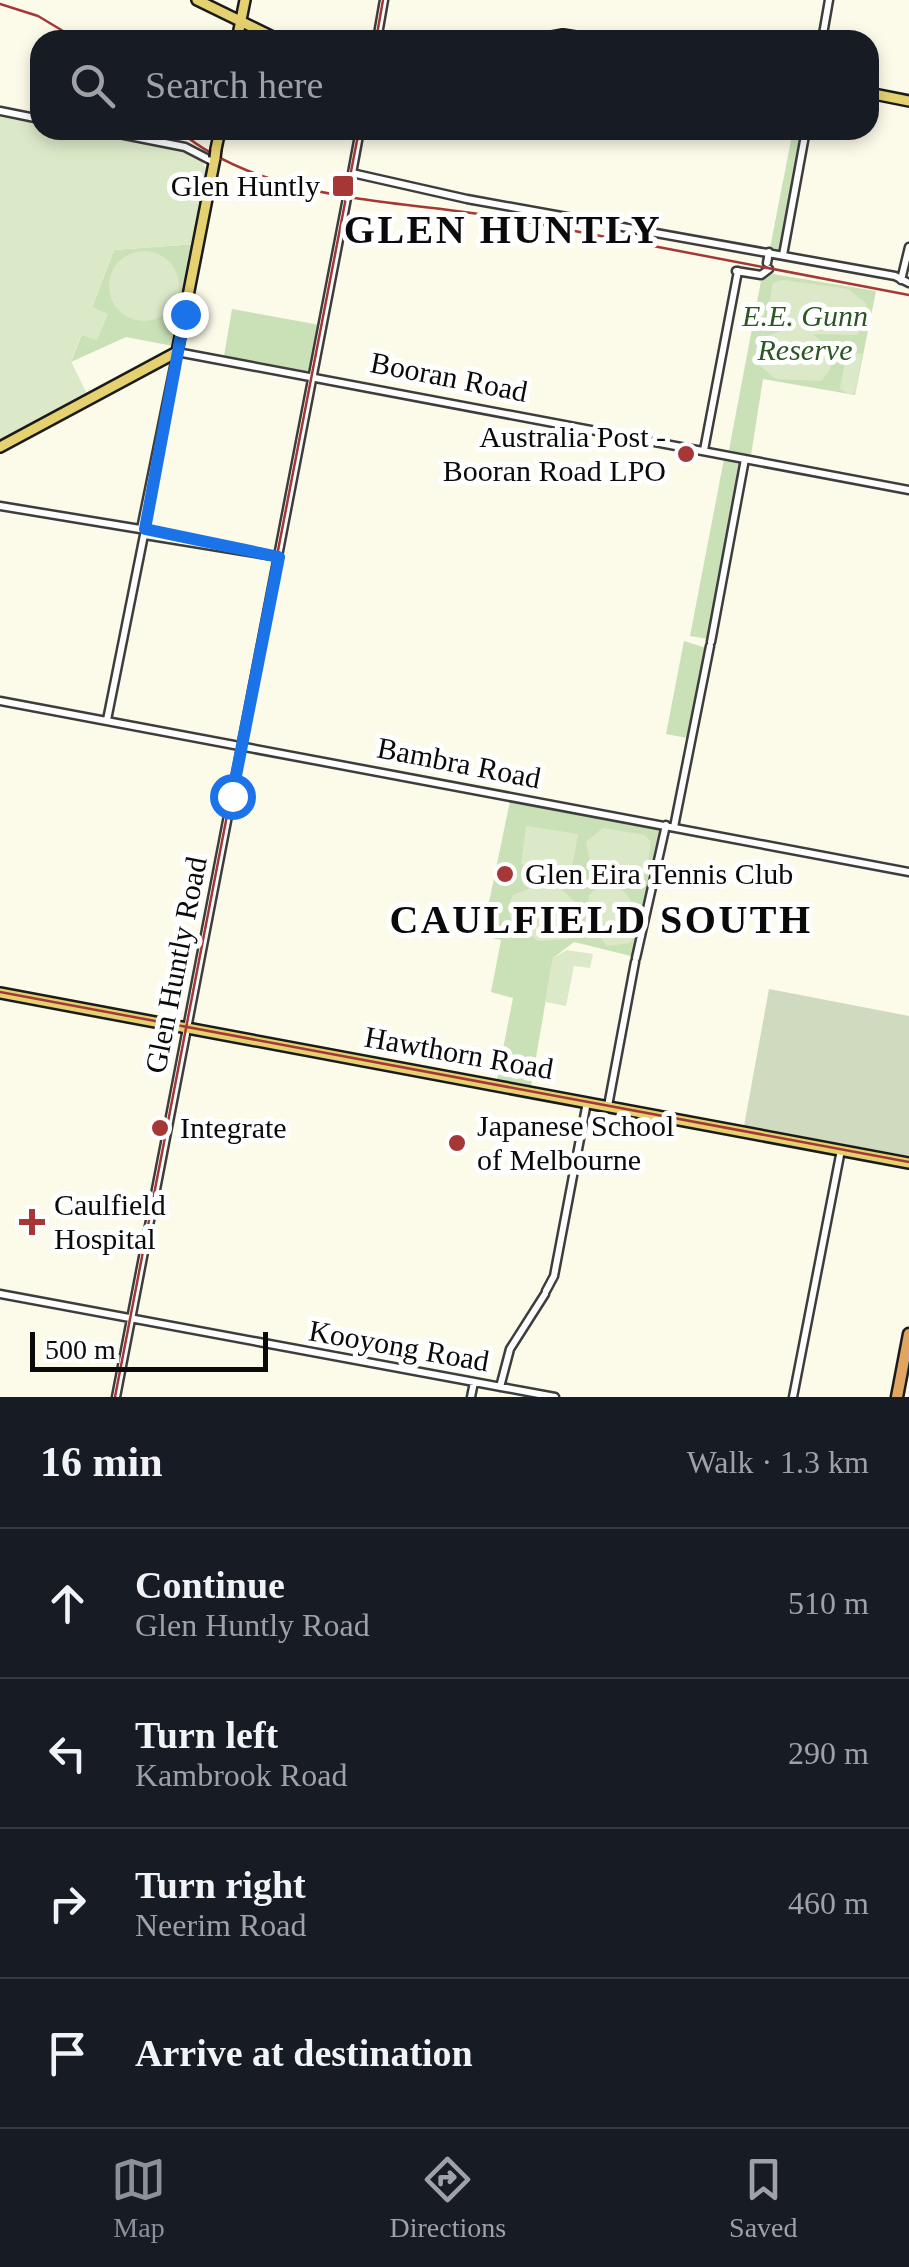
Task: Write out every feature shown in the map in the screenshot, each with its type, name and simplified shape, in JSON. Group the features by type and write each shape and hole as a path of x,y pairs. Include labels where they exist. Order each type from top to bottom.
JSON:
{"highway":[{"path":"900,1397 909,1334"}],"main road":[{"path":"197,0 259,30"},
{"path":"239,30 245,0"},
{"path":"879,95 909,101"},
{"path":"0,447 177,352 218,140"},
{"name":"Hawthorn Road","path":"0,993 909,1163"}],"street":[{"path":"378,30 384,0"},
{"path":"824,30 830,0"},
{"path":"0,111 30,117"},
{"path":"149,140 215,156"},
{"name":"Glen Huntly Road","path":"116,1397 358,140"},
{"path":"704,450 737,271 757,275 784,245 804,140"},
{"path":"352,173 445,195 776,254 905,282 909,247"},
{"path":"106,720 177,352"},
{"name":"Booran Road","path":"177,352 909,490"},
{"path":"608,1106 712,632 744,459"},
{"path":"0,506 279,557"},
{"name":"Bambra Road","path":"0,701 909,872"},
{"path":"500,1387 510,1350 545,1290 587,1102"},
{"path":"793,1397 839,1149"},
{"name":"Kooyong Road","path":"0,1294 554,1397"},
{"path":"471,1396 473,1382"}],"green space":[{"path":"0,117 30,122 30,140 120,140 186,153 202,161 207,170 195,244 114,250 92,307 108,314 97,340 81,335 71,361 87,394 0,441"},
{"path":"791,140 802,140 780,250 770,248"},
{"path":"195,244 173,346 126,337 71,362 114,250"},
{"path":"144,251 158,253 169,261 177,272 177,300 169,311 158,319 144,321 130,319 119,311 111,300 109,286 111,272 119,261 130,253"},
{"name":"E.E. Gunn Reserve","path":"773,274 876,291 855,395 763,379 751,455 729,450 761,281"},
{"path":"783,280 848,289 866,303 866,321 857,335 813,334 833,352 830,370 821,381 776,379 759,365 763,338 783,330 766,320 773,283"},
{"path":"232,309 320,325 311,373 224,356"},
{"path":"847,351 862,354 855,392 851,395 840,389"},
{"path":"724,459 742,462 708,639 690,636"},
{"path":"684,641 706,648 687,738 666,734"},
{"path":"510,801 662,830 635,957 574,942 553,958 531,1087 497,1079 513,998 491,992 501,940 482,936"},
{"path":"526,826 578,834 571,872 521,864"},
{"path":"603,828 644,835 651,841 647,870 615,876 590,862 586,842"},
{"path":"540,884 561,889 579,906 581,924 568,939 538,941 511,921 508,907 513,895"},
{"path":"600,885 620,888 635,907 638,921 630,943 607,946 586,918 589,895"},
{"path":"567,950 593,954 590,968 574,966 566,1006 545,1002 553,958"},
{"path":"769,989 909,1016 909,1156 744,1126"}],"tram line":[{"path":"378,30 383,0"},
{"path":"115,1397 357,140"},
{"path":"0,992 909,1162"}],"railway":[{"path":"0,4 38,16 61,30"},
{"path":"192,140 253,173 294,186 512,219 909,295"}],"place":[{"name":"Glen Huntly","path":"343,186"},
{"name":"Australia Post - Booran Road LPO","path":"686,454"},
{"name":"Glen Eira Tennis Club","path":"505,874"},
{"name":"Integrate","path":"160,1128"},
{"name":"Japanese School of Melbourne","path":"457,1143"},
{"name":"Caulfield Hospital","path":"32,1222"}],"district":[{"name":"GLEN HUNTLY","path":"503,229"},
{"name":"CAULFIELD SOUTH","path":"601,919"}],"route":[{"path":"185,314 145,529 154,534 279,557 232,796"}]}
